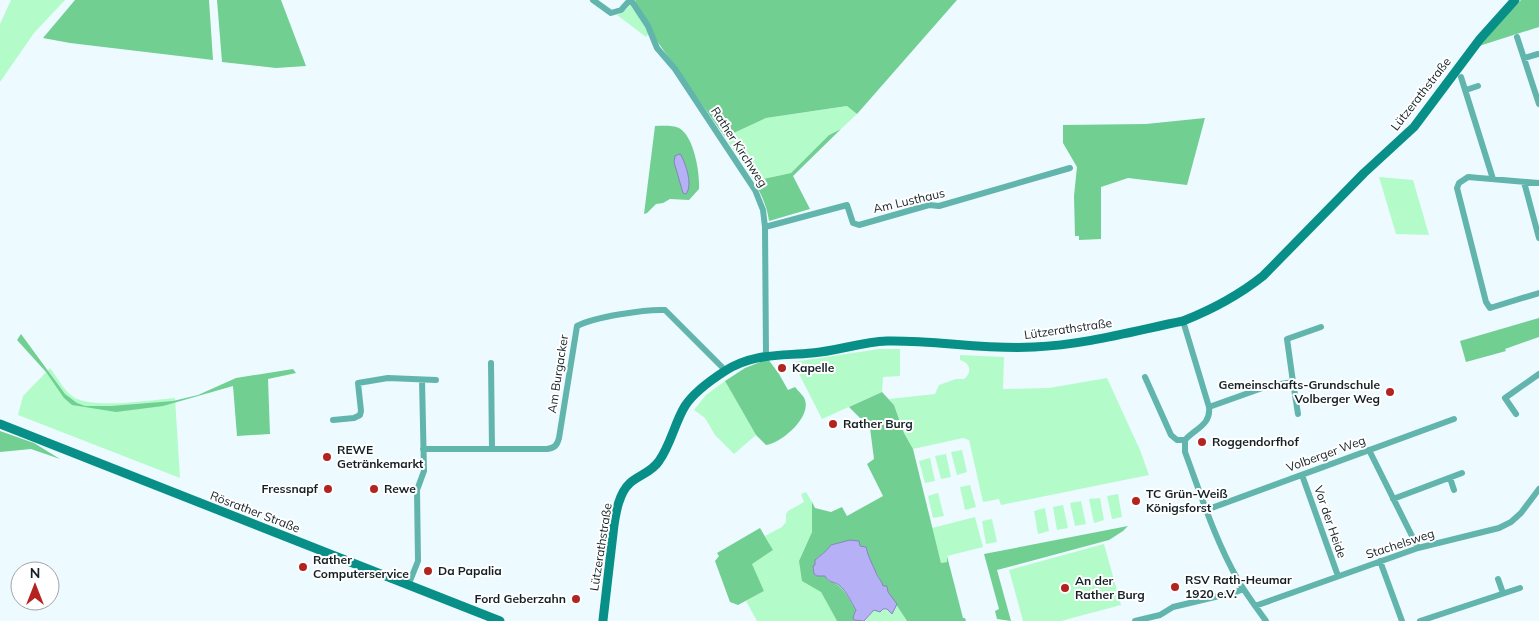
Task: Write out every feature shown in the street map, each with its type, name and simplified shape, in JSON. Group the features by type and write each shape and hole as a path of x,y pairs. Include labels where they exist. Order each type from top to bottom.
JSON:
{"street":[{"path":"593,0 611,13 621,10 630,0"},
{"name":"Rather Kirchweg","path":"630,0 648,26 657,48 675,69 755,190 763,210 765,226 766,356"},
{"name":"Lützerathstraße","path":"603,621 614,525 624,490 629,483 654,468 667,447 685,406 697,393 724,372 749,359 822,352 869,342 886,341 1019,348 1050,346 1183,321 1212,308 1244,290 1273,267 1364,173 1414,127 1480,39 1515,0"},
{"path":"1517,37 1539,104"},
{"path":"1524,58 1538,54"},
{"path":"1461,77 1493,179"},
{"path":"1466,90 1478,86"},
{"name":"Am Lusthaus","path":"765,226 847,205 853,223 858,225 929,205 939,206 1070,168"},
{"path":"1539,183 1468,177 1458,183 1458,195 1486,302 1490,308 1539,293"},
{"path":"1524,182 1539,238"},
{"name":"Am Burgacker","path":"423,449 553,448 557,444 577,326 582,324 648,310 665,310 722,367 724,372"},
{"path":"1145,378 1171,435 1177,440 1185,440 1207,422 1210,415 1209,407 1183,321"},
{"path":"1298,414 1287,339 1322,326"},
{"path":"491,363 492,449"},
{"path":"1516,414 1505,398 1539,374"},
{"path":"333,420 354,418 360,415 358,383 388,378 436,380"},
{"path":"408,586 418,560 417,490 424,471 422,380"},
{"path":"1209,407 1268,386 1293,382"},
{"name":"Volberger Weg","path":"1206,510 1454,420"},
{"name":"Rösrather Straße","path":"0,424 500,621"},
{"path":"1185,440 1185,452 1206,510 1243,589 1266,621"},
{"path":"1369,450 1418,548"},
{"path":"1394,499 1462,473"},
{"name":"Vor der Heide","path":"1302,475 1338,576"},
{"path":"1450,478 1454,490"},
{"name":"Stachelsweg","path":"1255,606 1418,548 1499,528 1511,522 1521,513 1539,489"},
{"path":"1380,561 1402,621"},
{"path":"1498,579 1503,593"},
{"path":"1420,621 1520,588"},
{"path":"1135,621 1161,618 1173,607 1243,589"}],"green space":[{"path":"11,0 65,0 34,33 0,82 0,24"},
{"path":"75,0 209,0 213,60 43,38"},
{"path":"217,0 281,0 306,66 276,68 222,62"},
{"path":"636,0 957,0 857,114 847,106 766,118 725,137 657,41"},
{"path":"1521,0 1539,0 1539,27 1479,46 1497,24"},
{"path":"631,4 649,33 646,37 617,15"},
{"path":"848,106 857,114 841,129 829,135 791,173 754,181 725,137 766,118"},
{"path":"1205,118 1187,185 1128,178 1101,187 1101,239 1079,240 1079,236 1075,236 1074,196 1077,167 1063,143 1063,125 1146,124"},
{"path":"655,126 679,128 689,139 695,156 699,189 689,200 670,199 656,204 644,214"},
{"path":"841,129 793,176 810,209 769,221 767,210 754,181 791,173 829,135"},
{"path":"1379,177 1413,180 1429,235 1396,234"},
{"path":"1539,318 1539,337 1505,349 1506,351 1466,362 1460,341"},
{"path":"21,334 65,394 77,403 85,406 173,401 198,395 236,378 293,369 296,373 268,379 270,434 237,436 233,386 163,406 116,412 72,405 64,398 46,372 17,340"},
{"path":"879,349 900,349 900,376 883,377 882,392 822,419 793,362"},
{"path":"960,355 1004,357 1003,389 1049,388 1107,378 1140,450 1149,475 1001,505 999,499 983,502 969,440 963,438 913,449 904,433 894,405 889,399 935,394 939,385 956,379 964,379 969,374 969,368 966,363 960,360"},
{"path":"768,359 788,390 795,387 802,395 806,407 799,422 787,435 766,445 756,435 725,381 745,368"},
{"path":"50,368 69,393 81,400 121,403 175,398 180,478 18,415 23,396"},
{"path":"725,381 756,435 734,454 715,435 705,418 694,410 706,395"},
{"path":"882,392 894,405 904,433 913,449 941,563 947,562 947,556 963,618 966,621 907,621 888,592 887,586 883,586 868,557 866,547 860,546 854,541 831,545 815,560 813,568 814,574 825,576 829,581 842,589 856,610 853,617 854,620 860,621 837,621 821,592 802,581 799,561 812,532 812,502 815,508 831,512 842,507 847,516 883,496 867,464 874,459 870,428 849,407"},
{"path":"0,431 34,443 60,459 31,449 0,452"},
{"path":"962,450 967,472 957,475 951,452"},
{"path":"946,454 951,477 941,479 935,456"},
{"path":"930,458 935,481 925,483 919,461"},
{"path":"970,485 976,507 965,510 960,487"},
{"path":"806,492 812,502 812,532 799,561 809,584 821,592 837,621 757,621 746,601 764,591 751,563 773,550 765,536 782,527 786,522 788,511 804,502 801,494"},
{"path":"938,493 944,516 933,518 928,496"},
{"path":"1118,494 1122,517 1112,519 1107,496"},
{"path":"1100,498 1104,520 1094,523 1089,499"},
{"path":"1081,501 1086,524 1075,526 1070,503"},
{"path":"1063,505 1068,528 1057,530 1053,507"},
{"path":"1045,508 1049,531 1038,534 1034,511"},
{"path":"975,517 983,547 947,556 947,562 941,563 932,528"},
{"path":"992,519 997,542 986,544 982,521"},
{"path":"1128,526 1109,540 997,570 1011,621 997,619 995,611 999,609 984,554"},
{"path":"760,528 773,550 752,564 764,591 738,605 730,602 715,561 719,556 717,553"},
{"name":"An der Rather Burg","path":"1104,544 1121,605 1061,621 1023,621 1009,570"},
{"path":"897,604 907,621 865,621 874,610 893,610"}],"shaded area":[{"path":"679,154 687,169 689,186 686,194 683,193 674,162 675,156"},
{"path":"850,540 859,541 860,546 866,547 877,575 883,586 887,586 888,592 897,604 892,614 887,609 883,609 880,612 874,610 864,621 854,620 853,617 856,610 844,590 825,576 814,574 813,566 815,565 815,560 831,545"}],"place":[{"name":"Kapelle","path":"782,368"},
{"name":"Gemeinschafts-Grundschule Volberger Weg","path":"1390,392"},
{"name":"Rather Burg","path":"833,424"},
{"name":"Roggendorfhof","path":"1202,442"},
{"name":"REWE Getränkemarkt","path":"327,457"},
{"name":"Fressnapf","path":"328,489"},
{"name":"Rewe","path":"374,489"},
{"name":"TC Grün-Weiß Königsforst","path":"1136,501"},
{"name":"Rather Computerservice","path":"303,567"},
{"name":"Da Papalia","path":"428,571"},
{"name":"RSV Rath-Heumar 1920 e.V.","path":"1175,587"},
{"name":"An der Rather Burg","path":"1065,588"},
{"name":"Ford Geberzahn","path":"576,599"}]}
